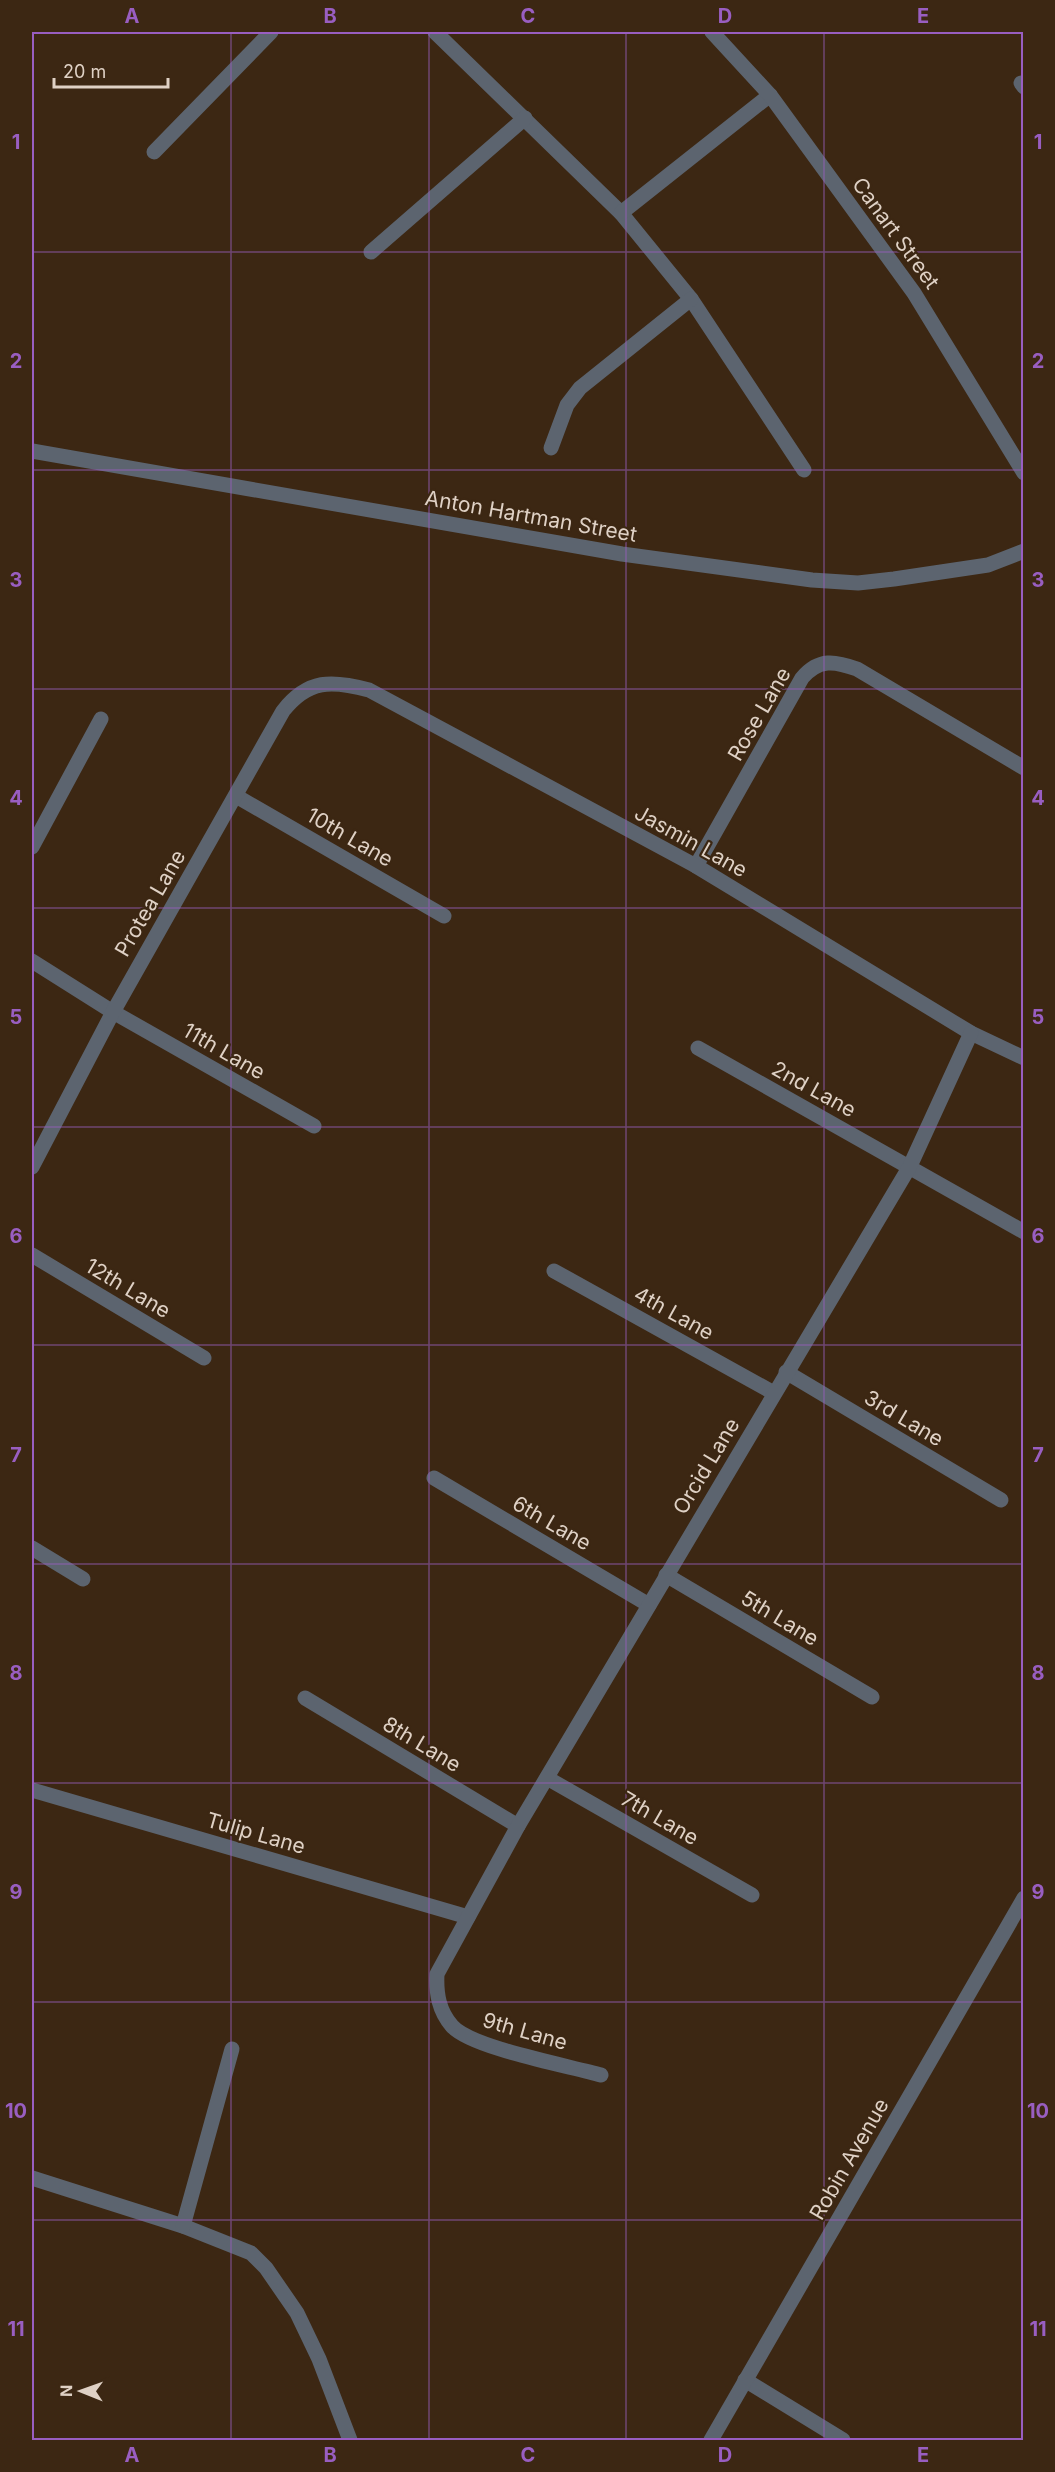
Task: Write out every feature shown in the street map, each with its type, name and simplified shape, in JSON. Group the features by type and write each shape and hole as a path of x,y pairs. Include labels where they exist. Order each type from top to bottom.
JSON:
{"street":[{"path":"154,152 271,32"},
{"path":"435,32 621,213 691,299 804,470"},
{"name":"Canart Street","path":"712,32 770,95 914,293 1023,474"},
{"path":"621,213 770,95"},
{"path":"371,252 525,118"},
{"path":"551,448 567,405 580,388 691,299"},
{"name":"Anton Hartman Street","path":"32,451 610,552 812,580 858,583 894,579 988,565 1023,551"},
{"name":"Rose Lane","path":"696,866 802,678 818,664 838,663 857,669 1023,768"},
{"name":"Protea Lane","path":"32,1167 113,1012 292,700 305,688 328,683"},
{"name":"Jasmin Lane","path":"328,683 344,683 369,690 696,866 971,1033 1023,1058"},
{"path":"32,846 101,719"},
{"name":"10th Lane","path":"236,796 444,915"},
{"name":"11th Lane","path":"32,961 113,1012 314,1126"},
{"name":"Orcid Lane","path":"468,1917 518,1826 910,1166 971,1033"},
{"name":"2nd Lane","path":"698,1048 1023,1232"},
{"name":"12th Lane","path":"32,1255 204,1358"},
{"name":"4th Lane","path":"554,1271 774,1393"},
{"name":"3rd Lane","path":"786,1372 1001,1500"},
{"name":"6th Lane","path":"434,1478 649,1605"},
{"path":"32,1548 83,1579"},
{"name":"5th Lane","path":"666,1575 872,1697"},
{"name":"8th Lane","path":"304,1698 518,1826"},
{"name":"7th Lane","path":"547,1778 752,1895"},
{"name":"Tulip Lane","path":"32,1790 468,1917"},
{"name":"Robin Avenue","path":"711,2440 1023,1898"},
{"name":"9th Lane","path":"468,1917 436,1974 436,1995 453,2027 474,2040 601,2075"},
{"path":"183,2226 232,2049"},
{"path":"32,2178 183,2226 251,2253 266,2268 297,2313 320,2359 350,2440"},
{"path":"745,2380 843,2440"}]}
